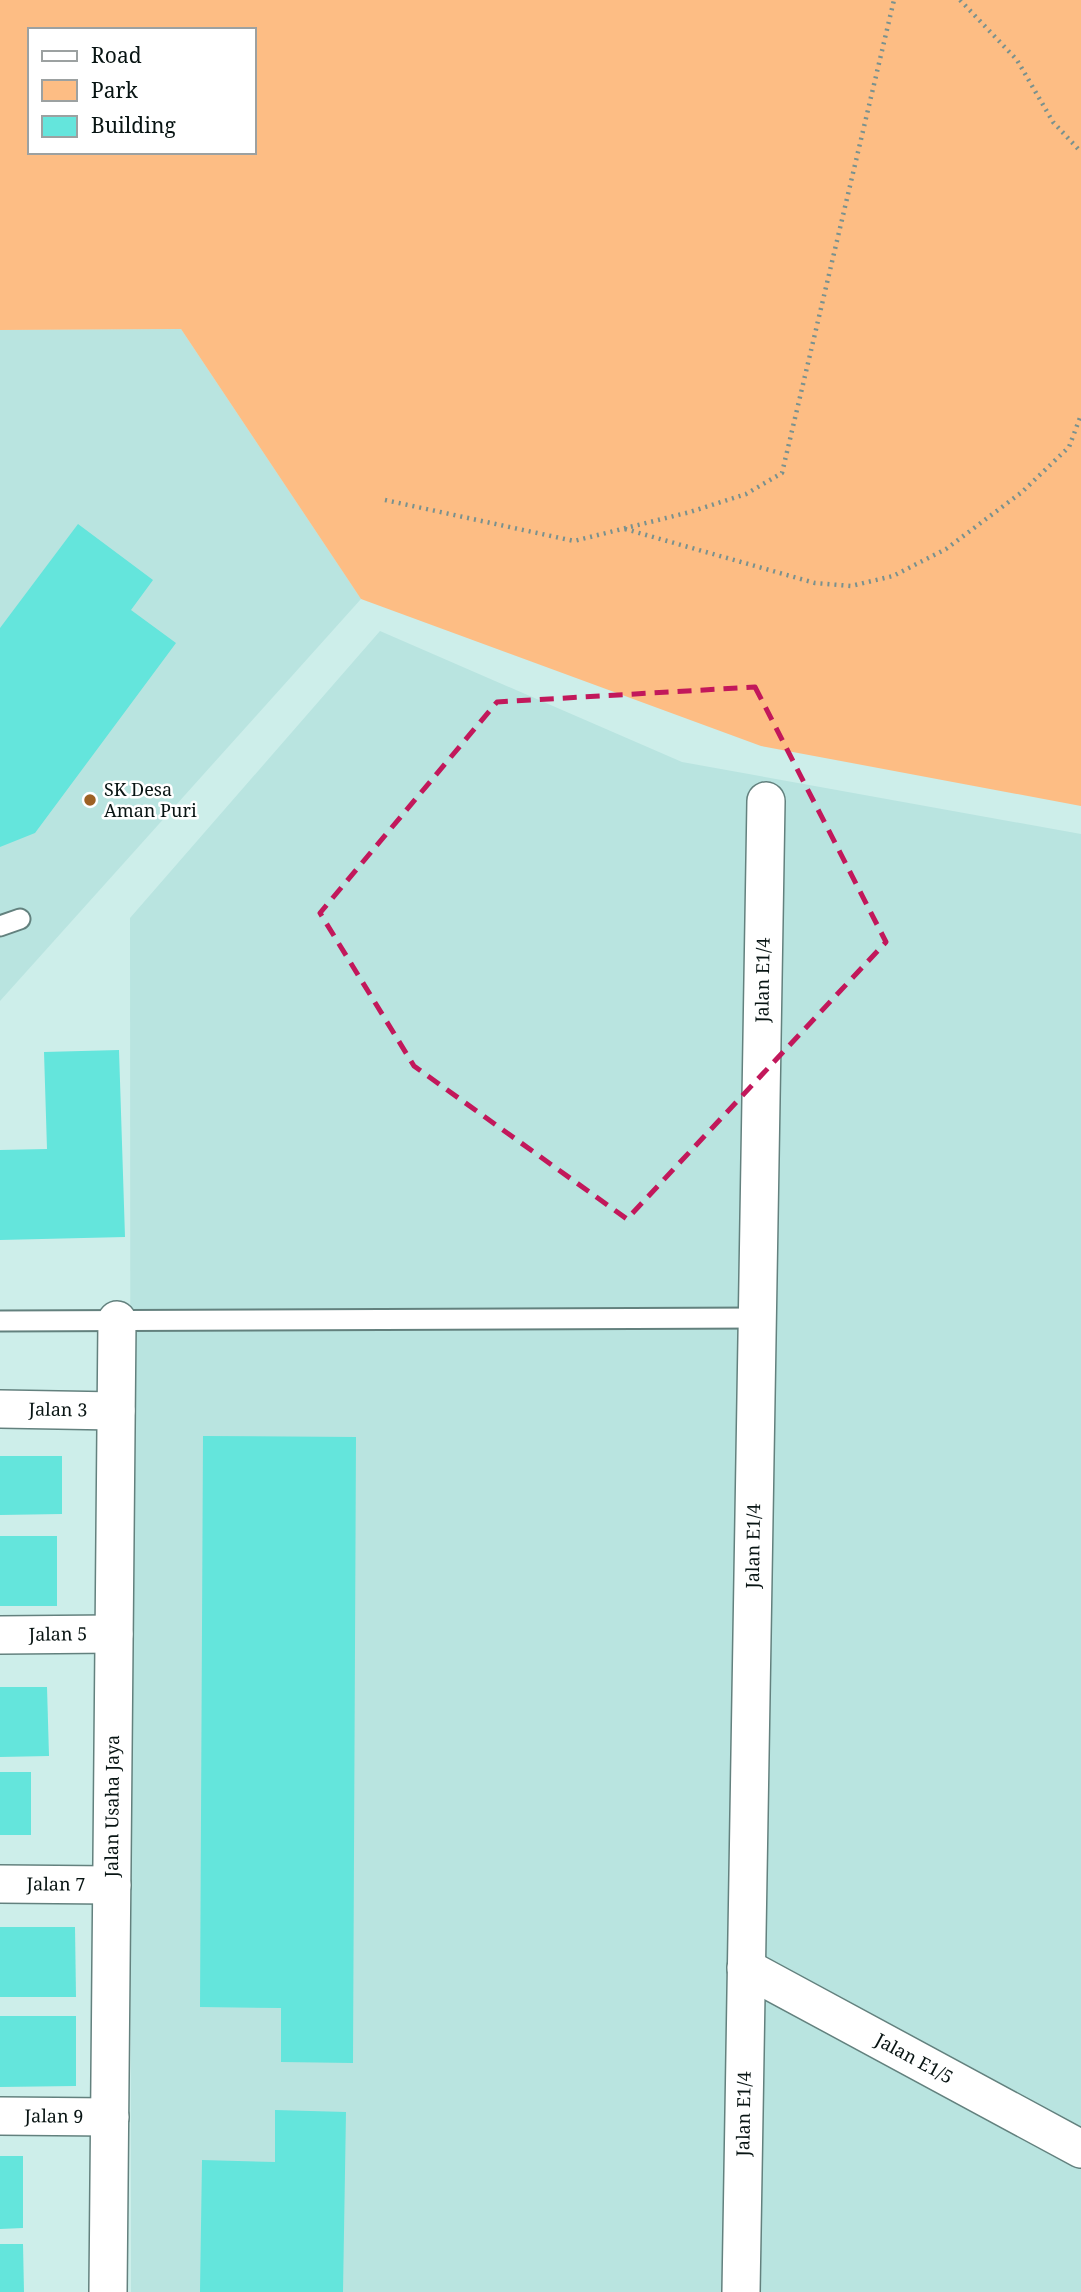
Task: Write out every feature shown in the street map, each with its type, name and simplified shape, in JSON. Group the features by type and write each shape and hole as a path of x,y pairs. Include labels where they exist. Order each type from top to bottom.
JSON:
{"street":[{"name":"Jalan E1/4","path":"741,2292 766,801"},
{"name":"Jalan Usaha Jaya","path":"108,2292 117,1320"},
{"name":"Jalan 3","path":"0,1409 116,1411"},
{"name":"Jalan 5","path":"0,1635 114,1634"},
{"name":"Jalan 7","path":"0,1884 112,1885"},
{"name":"Jalan E1/5","path":"746,1968 1081,2149"},
{"name":"Jalan 9","path":"0,2116 110,2117"}],"lane":[{"path":"0,926 20,919"},
{"path":"0,1321 757,1318"}],"path":[{"path":"385,499 574,541 690,512 746,494 782,473 894,0"},
{"path":"960,0 1017,60 1053,122 1081,152"},
{"path":"624,528 815,583 851,586 893,576 946,549 1022,492 1069,447 1081,415"}],"highlighted area":[{"path":"755,687 886,942 627,1219 414,1066 320,913 497,702"}],"shaded area":[{"name":"SK Desa Aman Puri","path":"181,329 361,599 0,1001 0,330"},
{"path":"380,631 682,762 1081,834 1081,2292 131,2292 130,918"}],"green space":[{"path":"0,0 1081,0 1081,806 761,746 361,599 181,329 0,330"}],"building":[{"path":"78,524 153,580 131,610 176,643 35,833 0,847 0,628"},
{"path":"119,1050 125,1237 0,1240 0,1150 47,1149 44,1052"},
{"path":"203,1436 356,1437 353,2063 281,2062 281,2008 200,2007"},
{"path":"0,1456 62,1456 62,1514 0,1515"},
{"path":"0,1536 57,1536 57,1606 0,1606"},
{"path":"0,1687 47,1687 49,1756 0,1757"},
{"path":"0,1772 31,1772 31,1835 0,1835"},
{"path":"0,1927 75,1927 76,1997 0,1997"},
{"path":"0,2016 76,2016 76,2086 0,2087"},
{"path":"275,2110 346,2112 343,2292 200,2292 202,2160 275,2162"},
{"path":"0,2156 23,2156 23,2228 0,2229"},
{"path":"0,2244 23,2244 24,2292 0,2292"}],"place":[{"name":"SK Desa Aman Puri","path":"90,800"}]}
